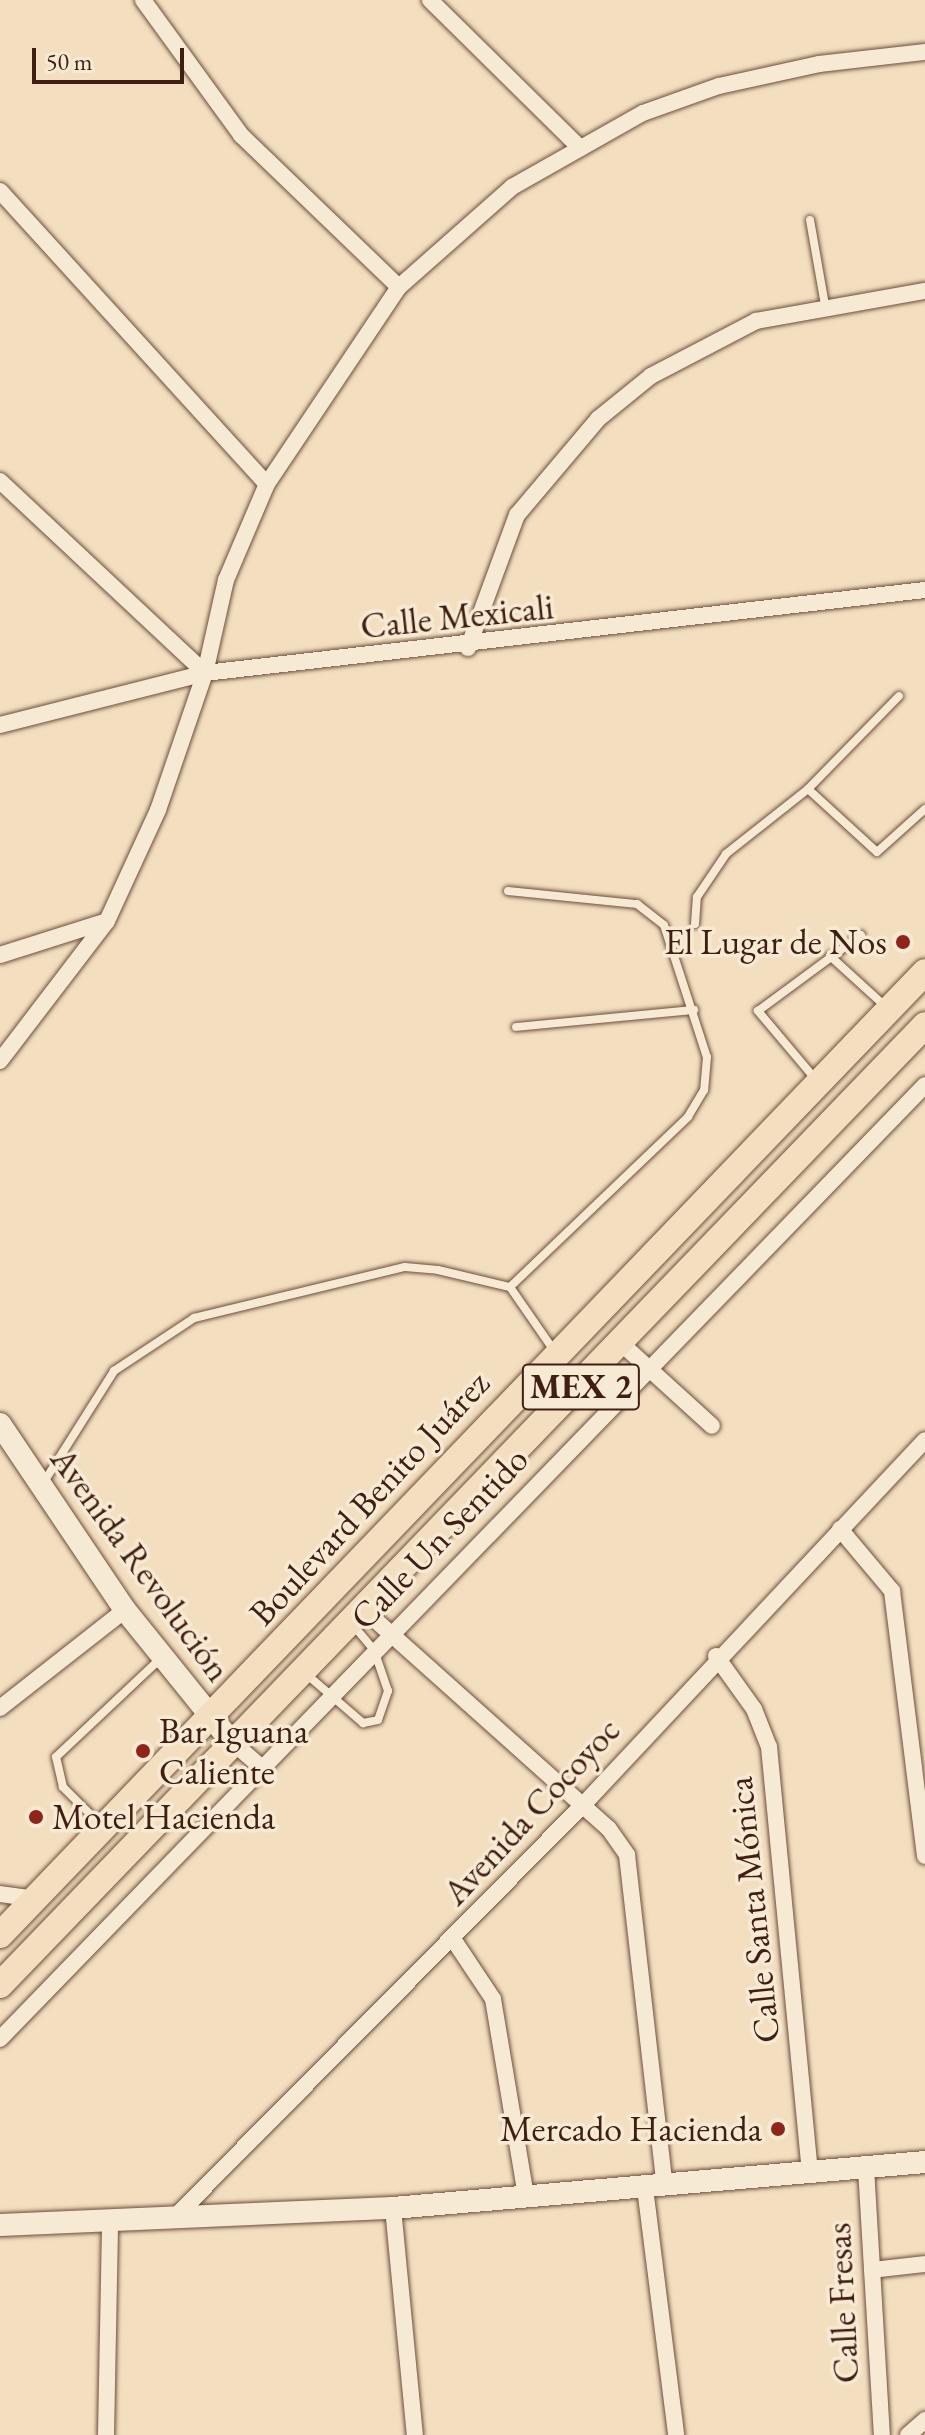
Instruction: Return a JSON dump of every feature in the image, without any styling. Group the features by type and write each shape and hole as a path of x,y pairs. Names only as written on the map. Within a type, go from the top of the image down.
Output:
{"main road":[{"name":"Boulevard Benito Juárez","path":"0,1935 925,972"},
{"name":"Boulevard Benito Juárez","path":"0,1985 230,1740 623,1345 925,1026"},
{"name":"Avenida Revolución","path":"0,1424 125,1610 230,1740"},
{"path":"0,2225 393,2208 925,2162"}],"street":[{"path":"143,0 166,42 241,135 399,287"},
{"path":"430,0 580,148"},
{"path":"0,1061 107,921 158,810 205,673 226,580 267,484 399,287 512,187 643,113 719,86 925,52"},
{"path":"0,191 267,484"},
{"path":"468,648 517,515 598,419 704,344 756,321 825,305 925,291"},
{"path":"0,481 205,673"},
{"name":"Calle Mexicali","path":"0,725 205,673 468,648 925,590"},
{"path":"0,955 107,921"},
{"name":"Calle Un Sentido","path":"0,2039 389,1633 925,1085"},
{"path":"623,1345 712,1426"},
{"name":"Avenida Cocoyoc","path":"175,2217 583,1805 716,1656 925,1440"},
{"path":"840,1529 892,1591 925,1856"},
{"path":"0,1708 125,1610"},
{"path":"357,1615 389,1633 619,1839 632,1875 676,2435"},
{"name":"Calle Santa Mónica","path":"716,1656 754,1709 769,1747 810,2173"},
{"path":"230,1740 262,1768"},
{"path":"0,1894 35,1899"},
{"path":"453,1939 493,1999 526,2197"},
{"name":"Calle Fresas","path":"866,2168 882,2435"},
{"path":"393,2208 415,2435"},
{"path":"106,2435 110,2220"},
{"path":"872,2270 925,2264"},
{"path":"908,2435 925,2420"}],"lane":[{"path":"810,220 825,305"},
{"path":"695,924 697,897 726,854 808,789 899,696"},
{"path":"808,789 877,852 925,809"},
{"path":"508,891 637,904 664,925 707,1057 704,1090 688,1117 510,1287"},
{"path":"818,1081 758,1011 861,935"},
{"path":"830,956 889,1009"},
{"path":"516,1027 694,1010"},
{"path":"42,1486 114,1371 194,1318 405,1267 510,1287 556,1353"},
{"path":"301,1670 363,1723 378,1720 388,1691 374,1650 357,1615"},
{"path":"104,1828 63,1787 56,1757 162,1658"}],"place":[{"name":"El Lugar de Nos","path":"903,942"},
{"name":"Bar Iguana Caliente","path":"143,1751"},
{"name":"Motel Hacienda","path":"36,1817"},
{"name":"Mercado Hacienda","path":"778,2129"}]}
